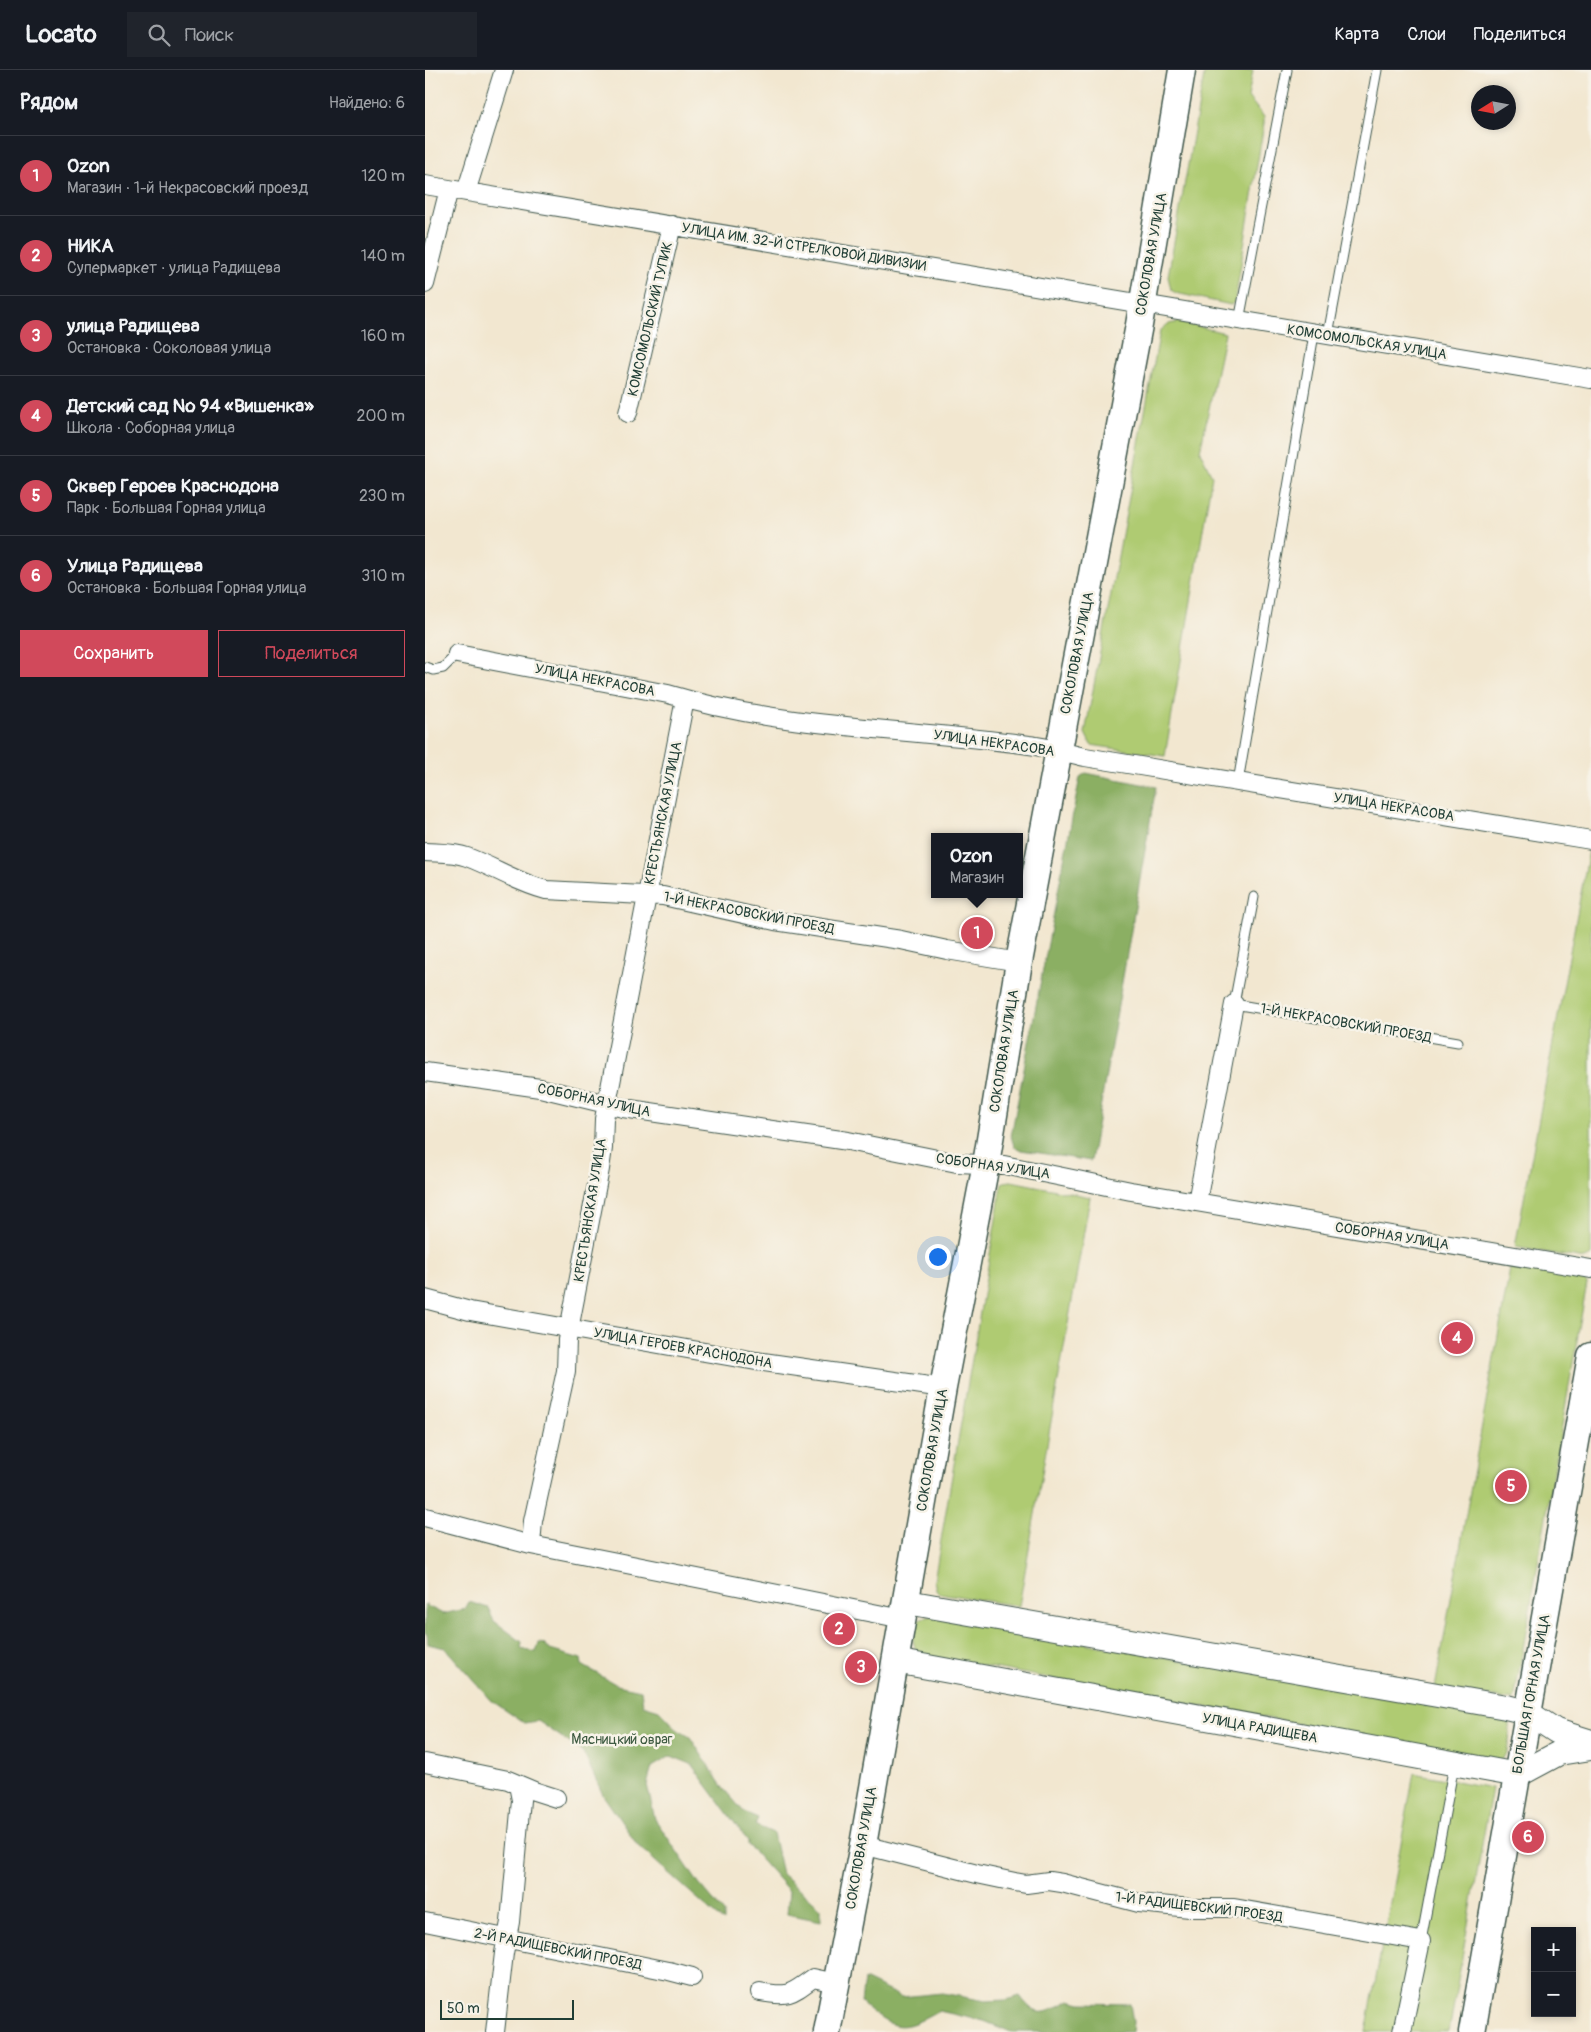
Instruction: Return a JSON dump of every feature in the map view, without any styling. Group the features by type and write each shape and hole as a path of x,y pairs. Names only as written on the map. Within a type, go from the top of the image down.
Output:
{"main road":[{"name":"СОКОЛОВАЯ УЛИЦА","path":"827,2032 905,1611 1019,962 1143,303 1182,70"},
{"name":"БОЛЬШАЯ ГОРНАЯ УЛИЦА","path":"1472,2032 1591,1356"}],"street":[{"path":"425,284 457,190 503,70"},
{"name":"УЛИЦА ИМ. 32-Й СТРЕЛКОВОЙ ДИВИЗИИ","path":"425,185 1143,303"},
{"name":"КОМСОМОЛЬСКИЙ ТУПИК","path":"628,413 672,225"},
{"name":"КОМСОМОЛЬСКАЯ УЛИЦА","path":"1143,303 1321,335 1591,379"},
{"name":"УЛИЦА НЕКРАСОВА","path":"457,654 803,721 1031,745 1085,758 1591,840"},
{"name":"КРЕСТЬЯНСКАЯ УЛИЦА","path":"531,1545 533,1521 566,1371 567,1340 600,1169 604,1119 685,699"},
{"name":"1-Й НЕКРАСОВСКИЙ ПРОЕЗД","path":"425,852 447,853 466,857 528,885 546,890 647,894 775,922 901,940 1019,962"},
{"path":"1197,1202 1234,1004"},
{"name":"СОБОРНАЯ УЛИЦА","path":"425,1072 540,1088 607,1105 848,1141 957,1163 1004,1165 1197,1202 1591,1268"},
{"name":"УЛИЦА ГЕРОЕВ КРАСНОДОНА","path":"425,1299 471,1310 756,1361 943,1388"},
{"path":"425,1517 531,1545 905,1611 1369,1683 1527,1712 1556,1731 1591,1742"},
{"name":"УЛИЦА РАДИЩЕВА","path":"895,1661 1517,1775"},
{"path":"1517,1775 1559,1753 1591,1748"},
{"path":"425,1763 508,1780 556,1798"},
{"path":"495,2032 506,1940 510,1922 521,1800 518,1785"},
{"name":"1-Й РАДИЩЕВСКИЙ ПРОЕЗД","path":"863,1845 1015,1882 1062,1883 1139,1903 1190,1908 1234,1908 1421,1941"},
{"name":"2-Й РАДИЩЕВСКИЙ ПРОЕЗД","path":"425,1922 692,1977"},
{"path":"1402,2032 1421,1941"},
{"path":"759,1992 782,1996 794,1992 813,1978 836,1983"}],"lane":[{"path":"1239,321 1287,70"},
{"path":"1238,782 1321,335 1377,70"},
{"path":"425,667 433,670 443,668 457,654"},
{"path":"1234,1004 1254,897"},
{"name":"1-Й НЕКРАСОВСКИЙ ПРОЕЗД","path":"1234,1004 1459,1042"},
{"path":"1421,1941 1455,1763"}],"green space":[{"path":"1205,70 1253,70 1248,97 1264,117 1235,301 1231,305 1176,293 1171,290 1168,276"},
{"path":"1180,322 1225,333 1200,451 1212,476 1165,756 1091,745 1085,733 1160,331 1168,324"},
{"path":"1086,773 1156,787 1091,1161 1021,1150 1014,1146 1011,1136 1080,777"},
{"path":"1589,850 1591,851 1591,1256 1585,1259 1515,1247"},
{"path":"1011,1181 1090,1197 1019,1606 939,1593 934,1581 1002,1184"},
{"path":"1511,1263 1581,1276 1587,1283 1514,1700 1435,1688"},
{"name":"Мясницкий овраг","path":"469,1602 488,1608 494,1621 522,1642 521,1649 536,1652 539,1643 545,1644 550,1650 581,1659 582,1665 617,1685 641,1690 643,1705 659,1710 678,1730 690,1737 723,1788 744,1812 758,1818 755,1825 773,1833 782,1874 821,1908 821,1921 787,1914 789,1891 748,1845 748,1841 691,1764 671,1756 652,1767 647,1785 655,1819 699,1884 724,1913 724,1922 638,1846 603,1795 583,1752 538,1721 524,1723 492,1701 445,1648 428,1644 427,1634 425,1633 425,1605 443,1614 465,1609"},
{"path":"932,1616 1508,1719 1508,1747 1501,1761 918,1654 913,1641 913,1629 919,1621"},
{"path":"1414,1773 1492,1788 1449,2032 1366,2032"},
{"path":"864,1979 901,1997 942,1993 986,2001 1006,2000 1020,1996 1026,2004 1037,2012 1048,2011 1070,2000 1081,2003 1130,2004 1133,2022 1132,2032 1011,2032 984,2021 939,2011 916,2023 899,2026 882,2019 861,2003"}],"place":[{"name":"Ozon","path":"977,933"},
{"name":"Детский сад № 94 «Вишенка»","path":"1457,1338"},
{"name":"Сквер Героев Краснодона","path":"1511,1486"},
{"name":"НИКА","path":"839,1629"},
{"name":"улица Радищева","path":"861,1667"},
{"name":"Улица Радищева","path":"1528,1837"}]}
